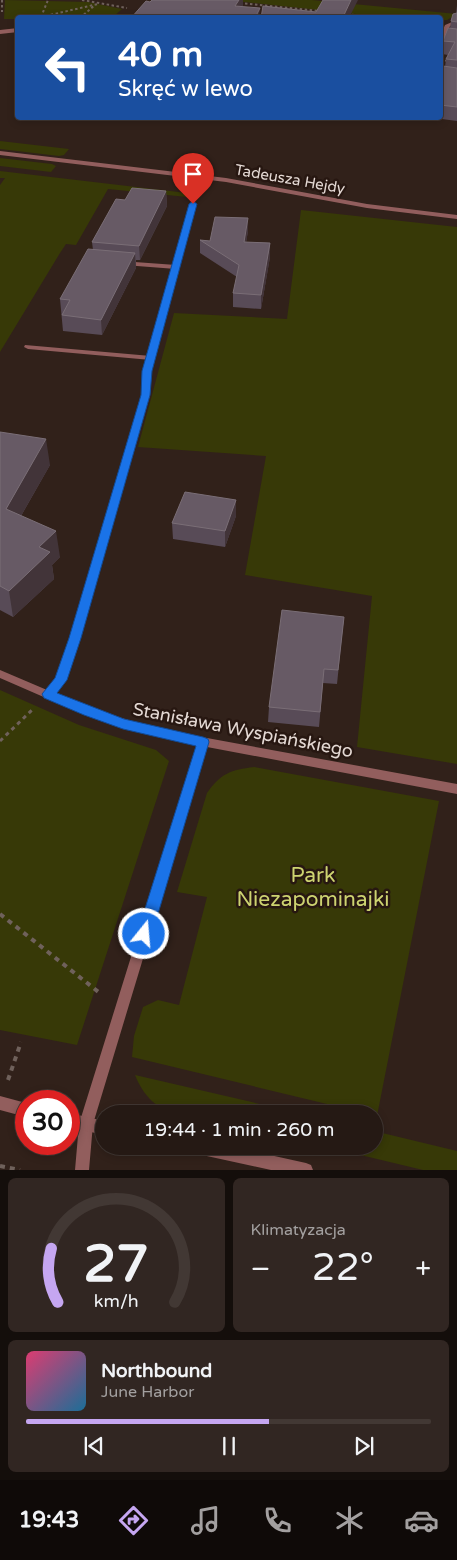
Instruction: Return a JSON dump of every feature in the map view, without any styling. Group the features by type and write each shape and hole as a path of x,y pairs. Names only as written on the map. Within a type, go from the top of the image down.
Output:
{"street":[{"path":"457,22 448,26 444,34 448,38 457,39"},
{"path":"0,32 15,30"},
{"name":"Tadeusza Hejdy","path":"0,153 226,180 368,206 457,217"},
{"path":"48,694 61,680 75,638 146,395 147,371 150,358 193,204"},
{"path":"119,263 176,268"},
{"path":"28,347 150,358"},
{"name":"Stanisława Wyspiańskiego","path":"0,674 88,712 123,724 203,742 457,789"},
{"path":"82,1170 86,1124 203,742"},
{"path":"0,1103 15,1107"},
{"path":"80,1123 95,1126"},
{"path":"235,1155 306,1170"}],"path":[{"path":"42,15 48,0"},
{"path":"82,0 127,8"},
{"path":"84,15 106,0"},
{"path":"234,2 327,12"},
{"path":"50,15 98,4"},
{"path":"264,12 268,6"},
{"path":"347,14 354,15"},
{"path":"443,60 457,62"},
{"path":"0,741 48,694"},
{"path":"0,914 121,1010"},
{"path":"8,1080 21,1042"},
{"path":"0,1166 20,1170"}],"green space":[{"path":"5,0 88,2 122,9 115,15 15,15 15,19 4,19"},
{"path":"225,0 312,0 457,14 447,20 443,20 443,15 364,15"},
{"path":"0,141 69,149 64,155 59,156 0,149"},
{"path":"0,158 56,166 51,172 0,166"},
{"path":"0,171 187,193 187,197 108,189 76,245 66,244 60,253 0,352 0,185 5,178 0,178"},
{"path":"301,210 457,227 457,764 357,747 372,596 245,575 266,456 138,447 174,313 287,319"},
{"path":"0,690 79,725 156,750 169,761 77,1045 0,1030"},
{"name":"Park Niezapominajki","path":"254,767 439,801 379,1105 331,1105 132,1057 134,1036 143,1007 158,1000 179,1005 207,897 177,892 207,793 222,777 239,770"},
{"path":"135,1075 264,1105 157,1105 142,1089"},
{"path":"383,1133 457,1151 457,1170 423,1170 360,1155 383,1155"}],"building":[{"path":"152,0 239,0 235,6 260,8 256,15 134,15 146,1 150,2"},
{"path":"323,0 351,0 344,15 262,15 263,6 316,12"},
{"path":"457,13 457,22 451,21 453,14"},
{"path":"448,28 457,29 457,60 446,59 455,42 443,41"},
{"path":"443,66 457,68 457,107 443,105"},
{"path":"132,188 166,191 139,246 92,242 116,199 125,200"},
{"path":"215,217 248,218 244,242 270,243 261,295 233,293 239,265 200,240 210,241"},
{"path":"88,249 135,253 101,320 62,315 70,300 60,299"},
{"path":"0,432 46,439 6,509 56,531 39,547 50,552 9,591 0,586"},
{"path":"185,492 236,500 225,531 172,523"},
{"path":"282,610 344,617 338,670 324,669 320,712 269,707"}],"route":[{"path":"144,934 203,742 123,724 88,712 48,694 61,680 75,638 146,395 147,371 193,204"}]}
